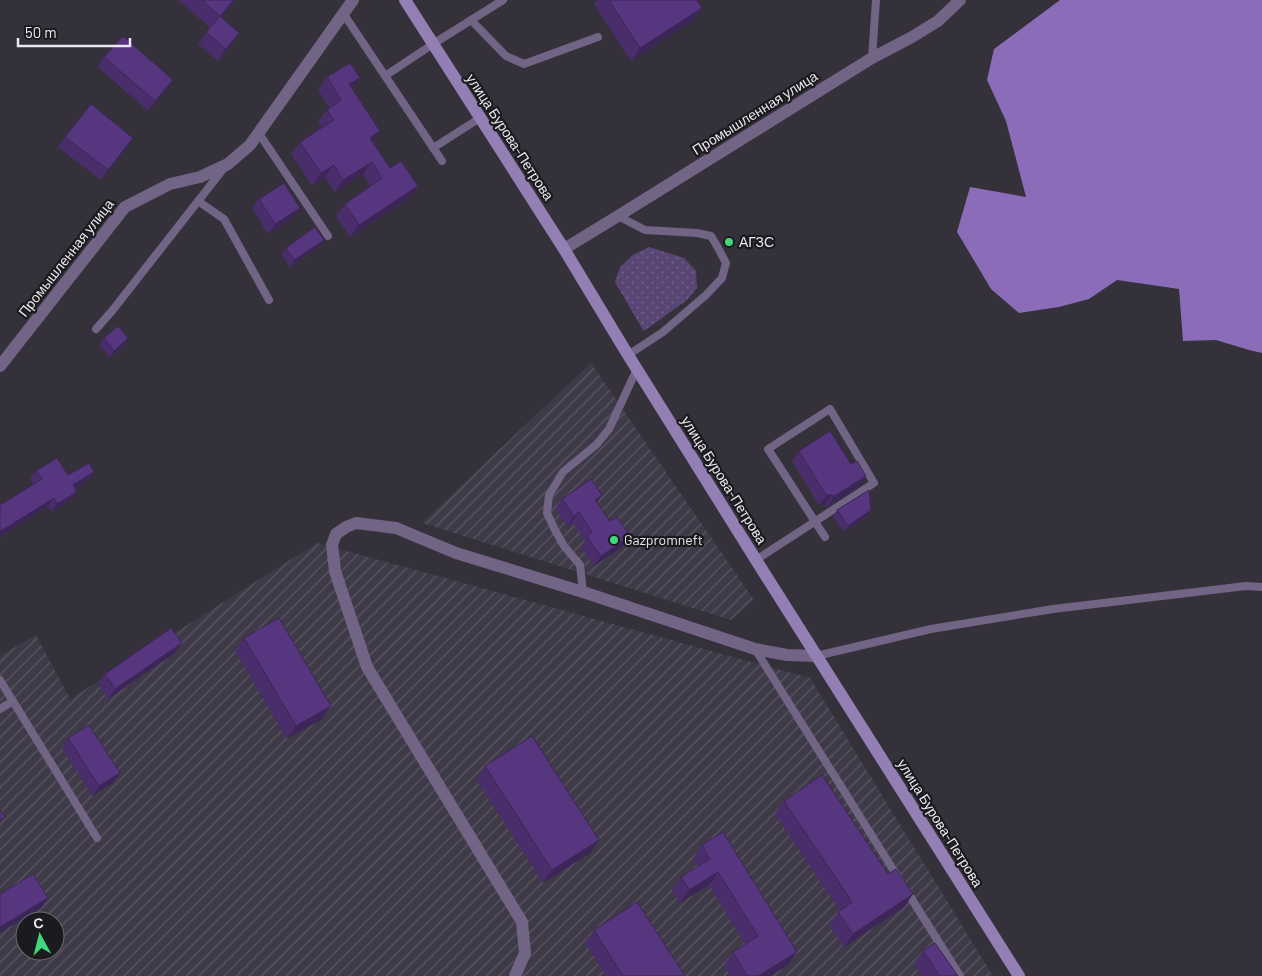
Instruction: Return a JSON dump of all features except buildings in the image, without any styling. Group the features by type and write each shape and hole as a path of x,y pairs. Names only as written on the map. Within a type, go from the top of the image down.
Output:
{"main road":[{"name":"улица Бурова-Петрова","path":"405,0 564,249 628,356 1019,976"}],"street":[{"name":"Промышленная улица","path":"0,366 125,207 170,184 200,178 228,164 250,145 352,0"},
{"name":"Промышленная улица","path":"564,249 872,58 938,21 960,0"},
{"path":"515,976 525,953 522,922 367,666 335,571 332,546 336,534 356,523 396,528 456,552 756,649 787,655 816,656"}],"lane":[{"path":"385,76 503,0"},
{"path":"872,58 876,0"},
{"path":"343,13 442,161"},
{"path":"471,20 506,56 524,64 598,36"},
{"path":"433,148 480,118"},
{"path":"258,132 328,236"},
{"path":"96,329 228,164"},
{"path":"198,201 224,219 268,300"},
{"path":"618,216 645,230 697,233 711,236 726,263 722,278 706,295 663,332 628,356"},
{"path":"583,592 580,565 564,546 547,513 548,495 563,472 596,444 609,429 637,369"},
{"path":"756,560 815,522 874,483 830,409 768,449 815,522 825,538"},
{"path":"816,656 930,629 1053,609 1246,586 1262,587"},
{"path":"756,649 960,976"},
{"path":"0,680 97,838"},
{"path":"0,709 13,701"}],"shaded area":[{"path":"1060,0 1262,0 1262,353 1216,340 1183,341 1179,289 1117,280 1089,299 1059,307 1019,313 991,289 957,232 970,187 1026,197 1006,121 987,80 994,49"},
{"path":"649,247 684,258 696,271 697,288 687,300 644,331 615,282 620,267 633,255"},
{"path":"591,363 754,600 731,620 422,523"},
{"path":"317,543 810,678 993,976 0,976 0,656 36,635 70,699"}],"place":[{"name":"АГЗС","path":"729,242"},
{"name":"Gazpromneft","path":"614,540"}]}
